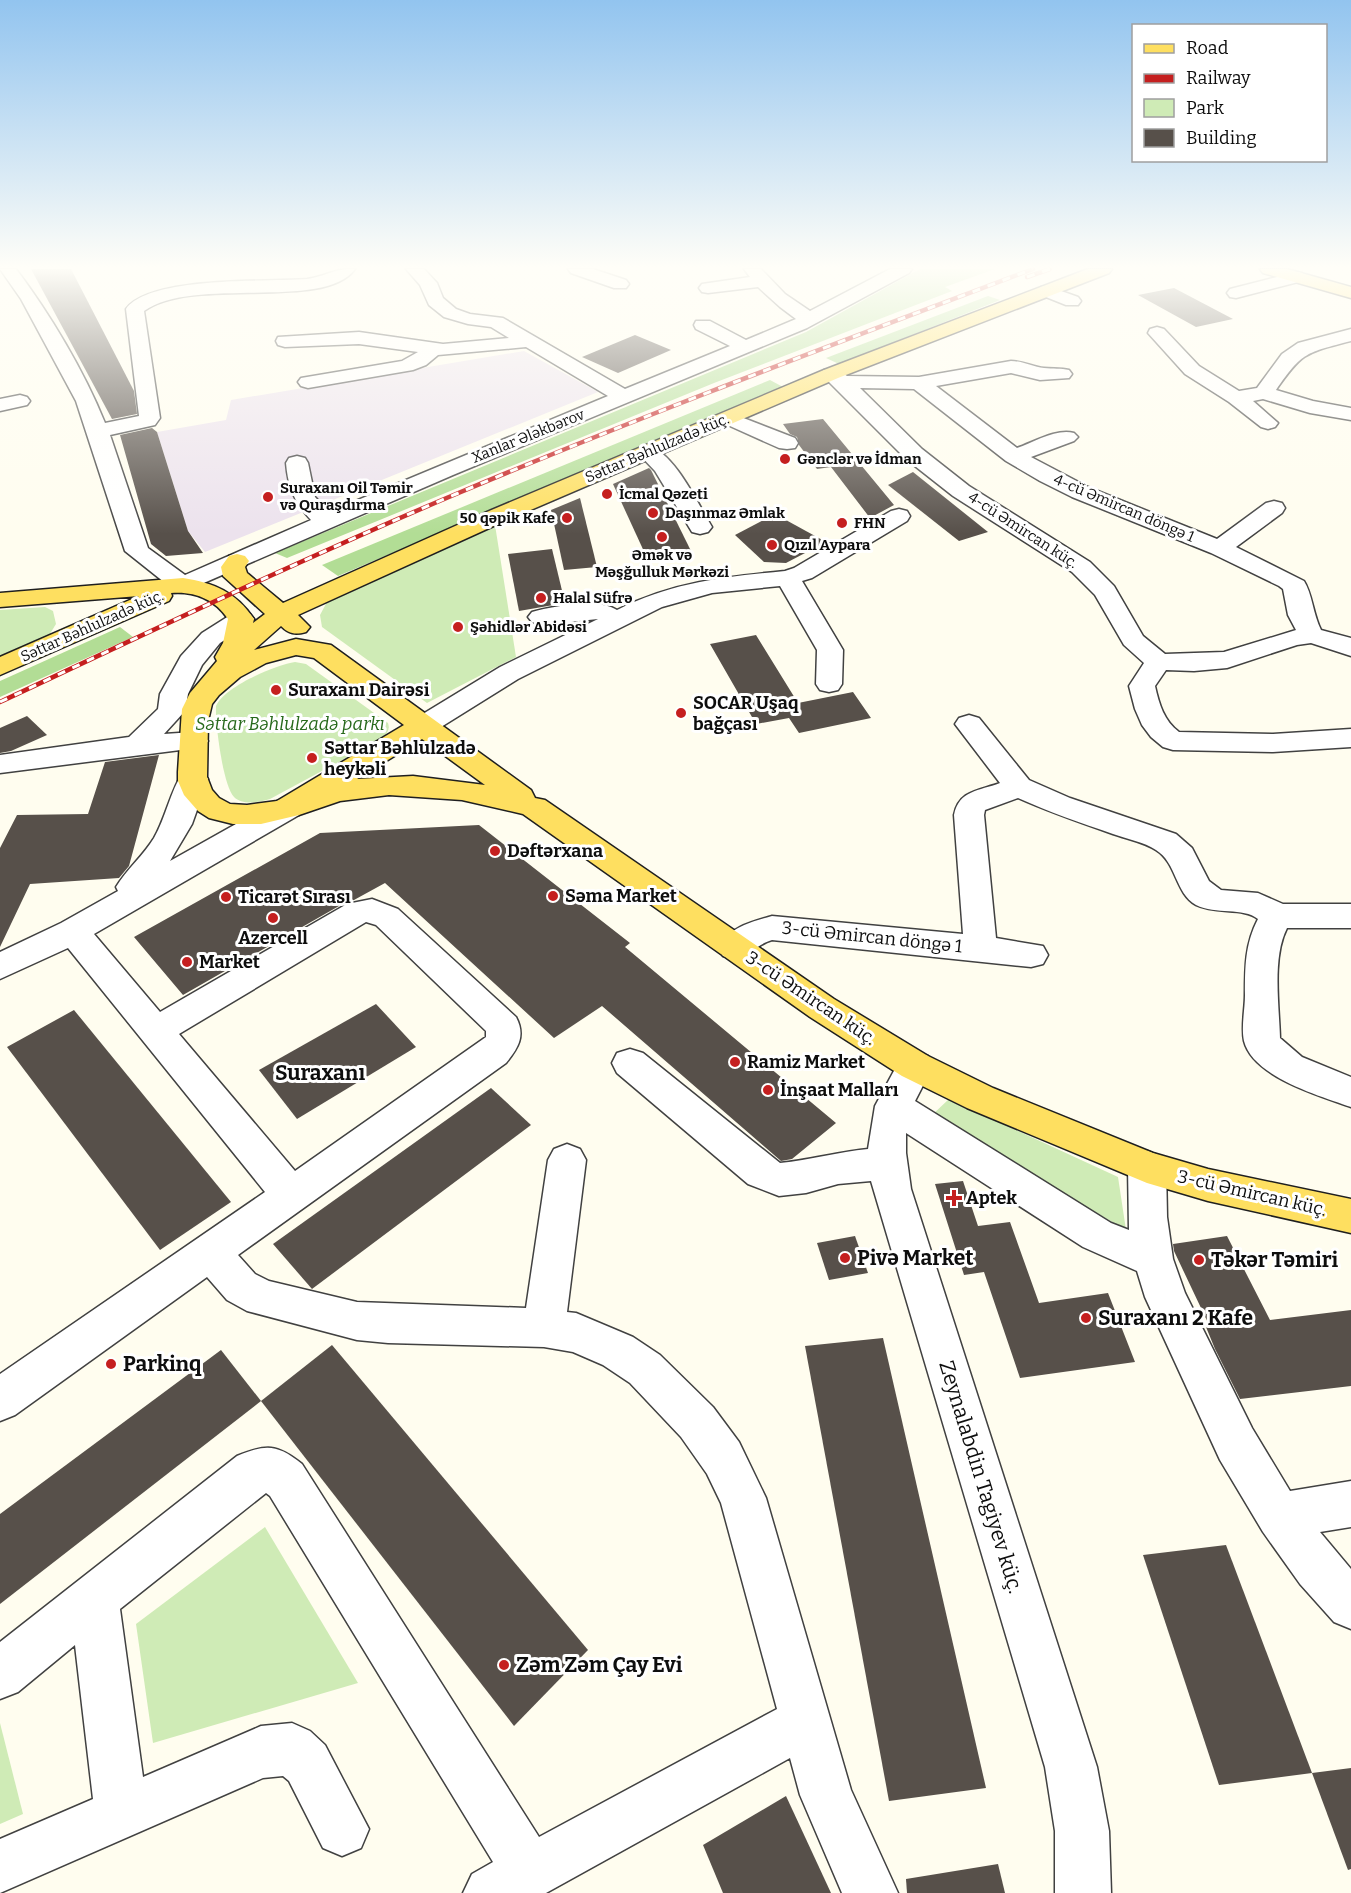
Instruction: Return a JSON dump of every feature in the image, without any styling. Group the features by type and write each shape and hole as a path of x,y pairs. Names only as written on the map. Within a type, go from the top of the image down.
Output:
{"main road":[{"name":"Səttar Bəhlulzadə küç.","path":"200,699 251,637 282,613 490,519 728,418 887,357"},
{"path":"237,561 233,567 235,576 282,613 322,651 534,807"},
{"name":"Səttar Bəhlulzadə küç.","path":"0,667 183,585"},
{"path":"0,600 183,585 204,588 214,593 237,612 241,620 236,643 200,699 194,719 193,779 202,798 213,808 231,814 259,816 288,808 423,726"},
{"path":"200,699 211,687 233,671 271,652 296,647 322,651"},
{"name":"3-cü Əmircan küç.","path":"288,808 339,791 405,786 455,789 504,798 534,807 822,1008 915,1066 980,1098 1148,1167 1208,1185 1351,1216"}],"street":[{"path":"58,357 86,401 137,550 183,585"},
{"path":"98,431 148,421 150,418 142,357"},
{"path":"308,381 406,366 424,357"},
{"path":"558,357 624,397"},
{"name":"Xanlar Ələkbərov","path":"183,585 326,522 721,357"},
{"path":"1180,357 1192,370 1236,398 1268,423"},
{"path":"1264,393 1290,357"},
{"path":"837,378 919,383 1011,367 1020,367 1040,374 1062,374"},
{"name":"4-cü Əmircan küç.","path":"837,378 914,454 962,491 1081,567 1105,591 1133,640 1158,662"},
{"name":"4-cü Əmircan döngə 1","path":"919,383 1014,456 1080,492 1219,548 1295,586 1300,615 1311,635"},
{"path":"1236,398 1264,393 1310,407 1349,425"},
{"path":"0,405 20,401"},
{"path":"728,418 787,443"},
{"path":"1014,456 1067,438"},
{"path":"648,452 664,467 700,527"},
{"path":"297,463 299,491 326,522"},
{"path":"1219,548 1274,508"},
{"path":"423,726 509,673 654,602 698,588 788,578 803,573 899,516"},
{"path":"788,578 830,650 829,684"},
{"path":"541,616 593,611 602,612 618,621"},
{"path":"138,745 171,711 174,694 190,662 211,638 241,620"},
{"path":"1351,648 1333,640 1311,635 1292,638 1227,660 1171,664 1158,662 1142,686 1144,700 1163,736 1173,741 1273,743 1351,738"},
{"path":"969,724 1019,787 1060,806 1165,841 1176,848 1185,857 1196,887 1206,897 1221,901 1251,901 1268,908 1276,916 1351,916"},
{"path":"0,765 138,745 194,741"},
{"path":"73,931 131,889 147,872 161,854 177,824 193,779"},
{"name":"3-cü Əmircan döngə 1","path":"735,947 754,933 772,928 980,948 969,815 971,804 1019,787"},
{"path":"0,967 73,931 288,808"},
{"path":"0,1400 493,1053 503,1042 504,1027 387,917 372,910 358,912 156,1031"},
{"path":"1276,916 1266,936 1262,957 1262,1041 1269,1053 1293,1068 1351,1092"},
{"path":"73,931 292,1196"},
{"path":"980,948 1031,955"},
{"path":"630,1063 762,1173 779,1180 806,1177 838,1168 887,1164"},
{"name":"Zeynalabdin Tagiyev küç.","path":"915,1066 893,1106 886,1135 887,1164 895,1201 1071,1767 1082,1832 1083,1893"},
{"path":"893,1106 1096,1235 1153,1258"},
{"path":"544,1328 567,1160"},
{"path":"1148,1167 1146,1218 1153,1258 1166,1297 1236,1444 1279,1516 1317,1567 1351,1605"},
{"path":"211,1253 241,1287 262,1298 357,1321 388,1324 544,1328 576,1333 618,1351 645,1370 697,1422 723,1458 743,1497 826,1795 870,1893"},
{"path":"0,1674 253,1472 272,1469 286,1480 510,1882 805,1722"},
{"path":"1279,1516 1351,1504"},
{"path":"94,1599 122,1814"},
{"path":"0,1867 261,1752 292,1749 307,1763 342,1829"}],"shaded area":[{"name":"Suraxanı Oil Təmir və Quraşdırma","path":"486,357 535,357 598,392 205,552 188,531 157,432 226,420 231,400"}],"green space":[{"path":"745,357 780,357 287,558 275,553"},
{"path":"828,357 856,357 839,364 826,358"},
{"path":"770,380 783,387 338,576 322,565"},
{"path":"495,525 516,657 427,703 322,627 320,615 328,600"},
{"path":"45,607 53,611 56,624 48,637 0,659 0,610"},
{"path":"120,627 133,637 0,697 0,681"},
{"name":"Səttar Bəhlulzadə parkı","path":"295,662 306,664 388,723 388,730 383,738 270,799 242,802 234,797 226,781 218,739 216,706 229,692 251,678 275,667"},
{"path":"949,1099 1118,1177 1126,1230 931,1116"},
{"path":"265,1527 358,1683 153,1743 136,1624"},
{"path":"0,1723 23,1814 0,1824"}],"building":[{"path":"79,357 117,357 134,391 137,414 112,419"},
{"path":"583,357 654,357 618,373"},
{"path":"823,419 894,505 870,518 831,467 817,469 799,445 797,437 790,434 783,424"},
{"path":"152,428 157,432 188,531 203,553 166,556 151,544 120,435"},
{"path":"649,468 691,551 647,558 613,484"},
{"path":"913,472 988,532 959,541 888,485"},
{"path":"580,498 597,567 564,570 551,510"},
{"path":"775,514 826,542 786,563 764,562 735,535"},
{"path":"552,549 565,603 519,611 508,554"},
{"path":"756,635 798,703 853,692 871,718 799,733 789,718 756,724 710,644"},
{"path":"27,716 47,735 11,751 0,753 0,728"},
{"path":"159,755 129,866 119,878 30,884 0,947 0,848 17,815 88,814 105,762"},
{"path":"479,825 630,943 625,947 836,1123 792,1159 781,1161 602,1006 554,1038 385,883 346,902 183,995 134,937 320,833"},
{"path":"376,1004 416,1047 297,1119 259,1070"},
{"path":"74,1010 231,1202 160,1250 7,1047"},
{"path":"491,1088 531,1125 312,1289 273,1244"},
{"path":"963,1181 978,1226 1010,1222 1039,1303 1108,1293 1135,1362 1020,1378 984,1272 964,1275 935,1184"},
{"path":"855,1236 868,1273 829,1280 817,1243"},
{"path":"1227,1236 1270,1320 1351,1310 1351,1386 1240,1399 1215,1349 1206,1327 1210,1327 1174,1251 1173,1244"},
{"path":"883,1338 986,1788 889,1801 805,1346"},
{"path":"332,1345 588,1650 514,1726 261,1401"},
{"path":"221,1350 261,1401 0,1604 0,1514"},
{"path":"1226,1545 1312,1773 1219,1785 1143,1555"},
{"path":"1351,1768 1351,1869 1348,1870 1312,1773"},
{"path":"786,1796 831,1893 723,1893 703,1845"},
{"path":"998,1864 1005,1893 907,1893 906,1879"}],"railway":[{"path":"0,702 398,519 527,464 800,357"}],"place":[{"name":"Gənclər və İdman","path":"785,459"},
{"name":"İcmal Qəzeti","path":"607,494"},
{"name":"Suraxanı Oil Təmir və Quraşdırma","path":"268,497"},
{"name":"Daşınmaz Əmlak","path":"653,513"},
{"name":"50 qəpik Kafe","path":"567,518"},
{"name":"FHN","path":"842,523"},
{"name":"Əmək və Məşğulluk Mərkəzi","path":"662,537"},
{"name":"Qızıl Aypara","path":"772,545"},
{"name":"Halal Süfrə","path":"541,598"},
{"name":"Şəhidlər Abidəsi","path":"458,627"},
{"name":"Suraxanı Dairəsi","path":"276,690"},
{"name":"SOCAR Uşaq bağçası","path":"681,713"},
{"name":"Səttar Bəhlulzadə heykəli","path":"312,758"},
{"name":"Dəftərxana","path":"495,851"},
{"name":"Səma Market","path":"553,896"},
{"name":"Ticarət Sırası","path":"226,897"},
{"name":"Azercell","path":"273,918"},
{"name":"Market","path":"187,962"},
{"name":"Ramiz Market","path":"735,1062"},
{"name":"İnşaat Malları","path":"768,1090"},
{"name":"Aptek","path":"954,1198"},
{"name":"Pivə Market","path":"845,1258"},
{"name":"Təkər Təmiri","path":"1199,1260"},
{"name":"Suraxanı 2 Kafe","path":"1086,1318"},
{"name":"Parkinq","path":"111,1364"},
{"name":"Zəm Zəm Çay Evi","path":"504,1665"}],"district":[{"name":"Suraxanı","path":"320,1073"}]}
